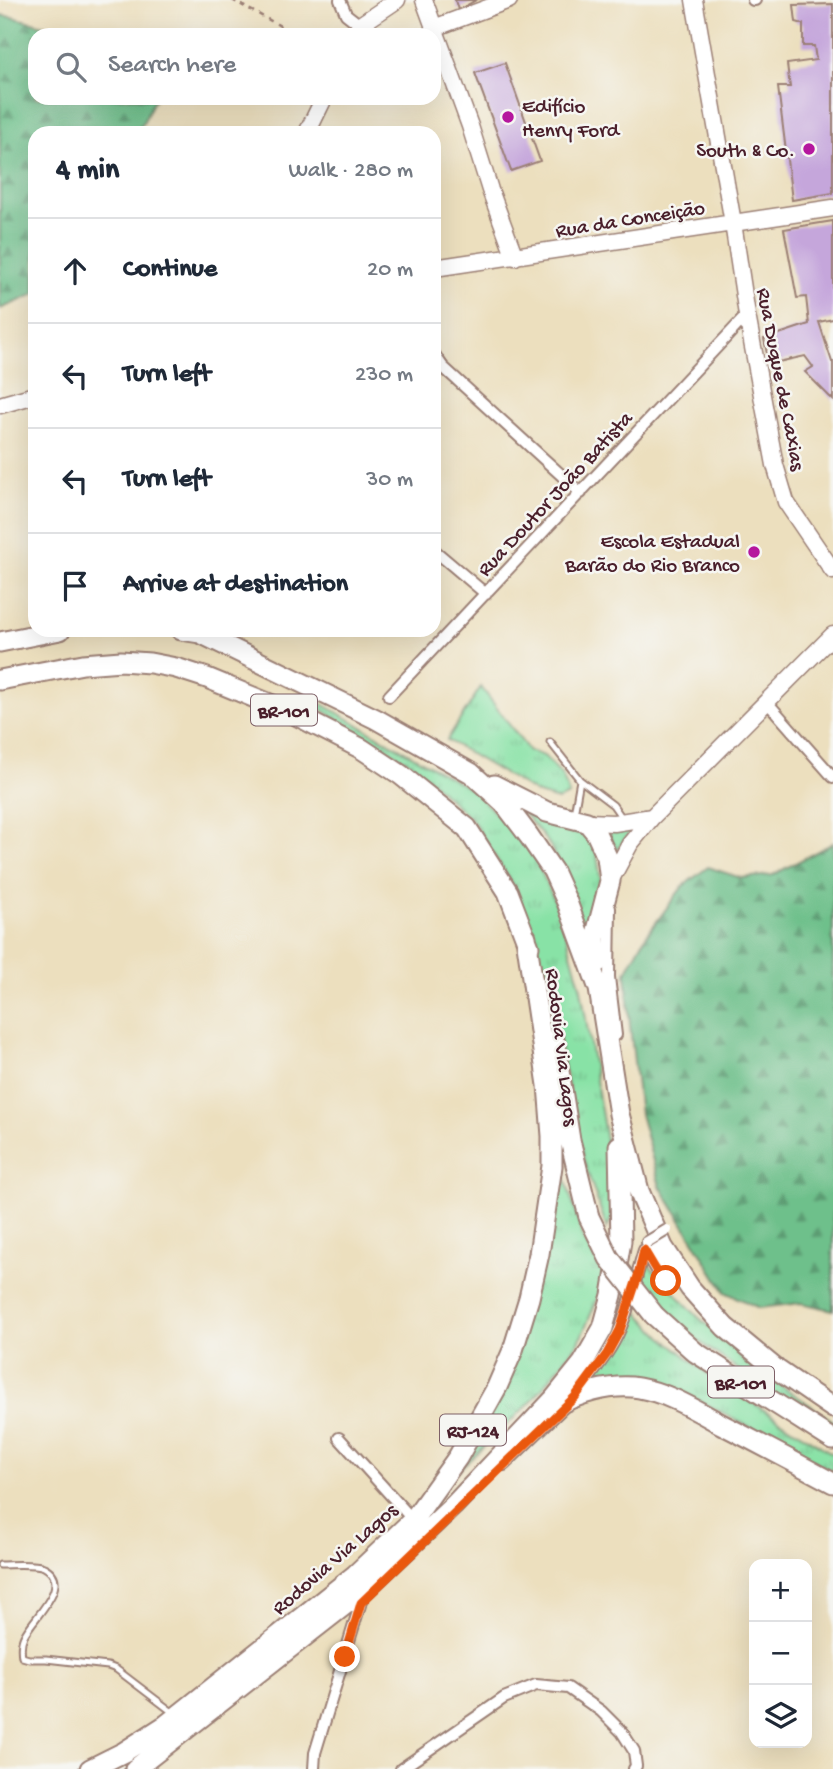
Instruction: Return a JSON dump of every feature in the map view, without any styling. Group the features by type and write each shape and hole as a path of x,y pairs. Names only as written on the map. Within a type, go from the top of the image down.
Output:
{"highway":[{"path":"0,642 28,636"},
{"name":"BR-101","path":"206,637 376,719 471,773 504,803 553,871 599,989 619,1114 639,1191 663,1247 690,1288 725,1327 776,1369 833,1408"},
{"name":"BR-101","path":"0,680 83,664 150,663 176,668 294,714 362,749 401,775 467,828 508,892 538,971 548,1007 570,1140 589,1217 609,1258 654,1315 695,1352 833,1440"},
{"path":"471,773 547,812 580,820 596,833 607,857 610,881 595,939 599,989"},
{"name":"Rodovia Via Lagos","path":"90,1769 124,1752 166,1725 355,1575 414,1520 458,1457 497,1387 513,1350 529,1298 539,1254 552,1166 548,1084 526,937"},
{"name":"Rodovia Via Lagos","path":"135,1769 363,1596 536,1419 583,1363 603,1328 612,1295 621,1241 619,1114"},
{"name":"RJ-124","path":"536,1419 561,1402 598,1390 639,1388 678,1401 833,1483"}],"main road":[{"path":"361,28 397,0"},
{"path":"424,0 434,27 509,0"},
{"name":"Rua Duque de Caxias","path":"694,0 775,465 786,502 833,570"},
{"path":"441,46 515,257"},
{"path":"310,126 321,105"},
{"name":"Rua da Conceição","path":"441,267 833,208"},
{"path":"0,405 28,397"},
{"path":"610,881 630,844 652,817 833,635"},
{"path":"580,820 614,823 652,817"}],"street":[{"path":"340,0 356,28"},
{"name":"Rua Doutor João Batista","path":"389,696 747,315"},
{"path":"441,364 581,493"},
{"path":"441,556 486,594"},
{"path":"767,702 833,777"},
{"path":"314,1769 315,1753 363,1596 575,1397 607,1354 620,1330 644,1250 663,1282 666,1281 647,1242 667,1230 648,1194 622,1090 609,977 610,881"},
{"path":"339,1438 414,1520"},
{"path":"401,1769 504,1698 536,1685 568,1688 601,1711 622,1732 634,1751 634,1769"}],"lane":[{"path":"551,742 580,780 613,805 624,821"},
{"path":"580,780 580,820"},
{"path":"0,1565 42,1566 53,1575 56,1585 52,1595 22,1637 22,1657 116,1669 177,1716"}],"path":[{"path":"232,0 284,28"}],"green space":[{"path":"0,15 55,28 28,28 28,105 152,105 141,126 28,126 28,297 0,309"},
{"path":"481,687 529,751 544,756 562,775 569,795 558,800 538,794 447,740"},
{"path":"310,697 474,791 532,851 560,913 581,989 609,1159 612,1217 607,1228 584,1162 545,975 515,889 473,821 414,765 308,701"},
{"path":"519,807 552,823 582,832 595,842 601,882 584,930 550,845"},
{"path":"635,825 617,850 606,830"},
{"path":"833,843 833,1310 801,1303 759,1308 725,1292 660,1186 640,1114 626,972 646,936 683,886 708,867 741,878 773,875"},
{"path":"561,1165 584,1240 606,1279 579,1342 531,1402 450,1478 508,1374"},
{"path":"642,1258 698,1317 769,1377 833,1421 833,1432 775,1396 686,1332 636,1278"},
{"path":"626,1300 662,1337 712,1377 833,1454 833,1471 673,1387 627,1377 567,1388 603,1343"}],"building":[{"path":"455,0 476,0 458,10"},
{"path":"833,4 833,193 792,200 778,87 790,87 787,64 816,60 814,46 803,46 803,24 796,22 794,5"},
{"name":"Edifício Henry Ford","path":"505,63 540,161 511,171 475,73"},
{"path":"833,221 833,319 819,322 833,362 833,400 805,372 813,367 805,356 769,364 764,339 809,324 806,297 797,298 784,229"}],"place":[{"name":"Edifício Henry Ford","path":"508,117"},
{"name":"South & Co.","path":"809,149"},
{"name":"Escola Estadual Barão do Rio Branco","path":"754,552"}],"route":[{"path":"345,1657 361,1603 575,1397 607,1354 620,1330 644,1250 663,1282 666,1281"}]}
